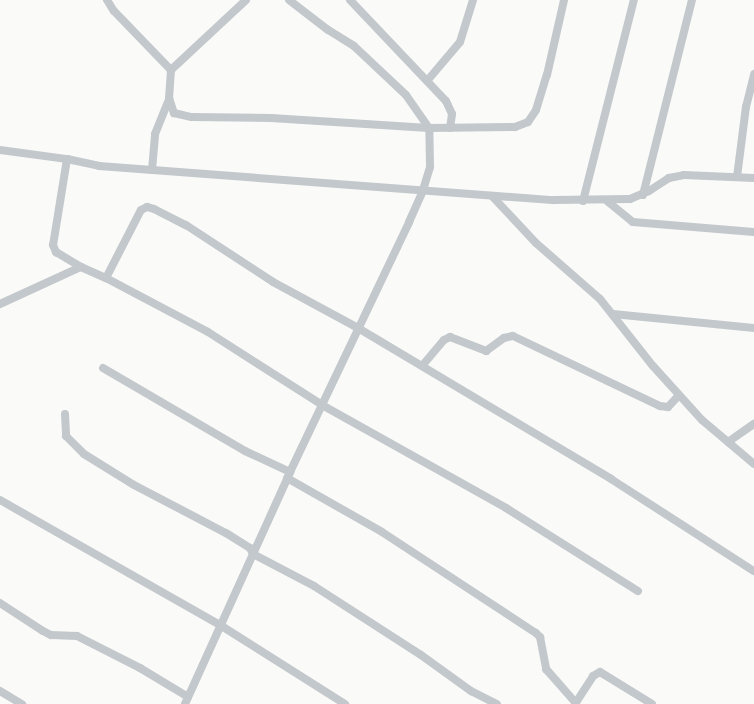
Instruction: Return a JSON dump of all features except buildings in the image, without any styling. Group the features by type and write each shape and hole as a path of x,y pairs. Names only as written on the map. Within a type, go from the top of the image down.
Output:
{"street":[{"path":"107,0 114,11 171,70"},
{"path":"152,170 154,142 169,98 171,70 246,0"},
{"path":"0,603 44,631 57,636 77,636 140,668 186,701 423,190 430,167 429,128 406,95 354,46 328,30 289,0"},
{"path":"350,0 450,108 450,128"},
{"path":"427,81 460,42 473,0"},
{"path":"161,118 174,112 192,117 305,120 429,128 515,127 532,117 547,75 564,0"},
{"path":"583,201 634,0"},
{"path":"643,195 692,0"},
{"path":"737,177 746,107 754,74"},
{"path":"169,98 174,112"},
{"path":"0,150 67,159 99,166 583,201 607,201 643,195 675,176 754,178"},
{"path":"67,159 53,245 56,252 208,332 322,405 506,507 638,591"},
{"path":"492,195 536,243 613,314 702,420 754,464"},
{"path":"607,201 633,222 754,232"},
{"path":"106,278 141,210 148,207 166,214 273,282 358,328 611,479 754,571"},
{"path":"0,304 81,267"},
{"path":"613,314 754,328"},
{"path":"422,366 444,340 450,337 486,351 504,338 513,336 660,406 670,406 679,395"},
{"path":"103,368 289,475 382,532 536,633 540,638 546,669 575,703 593,676 600,672 652,704"},
{"path":"65,414 66,435 84,454 134,485 226,533 250,548 253,554 314,586 421,655 471,691 497,704"},
{"path":"728,442 754,424"},
{"path":"0,500 220,625 345,704"},
{"path":"0,691 22,704"}]}
